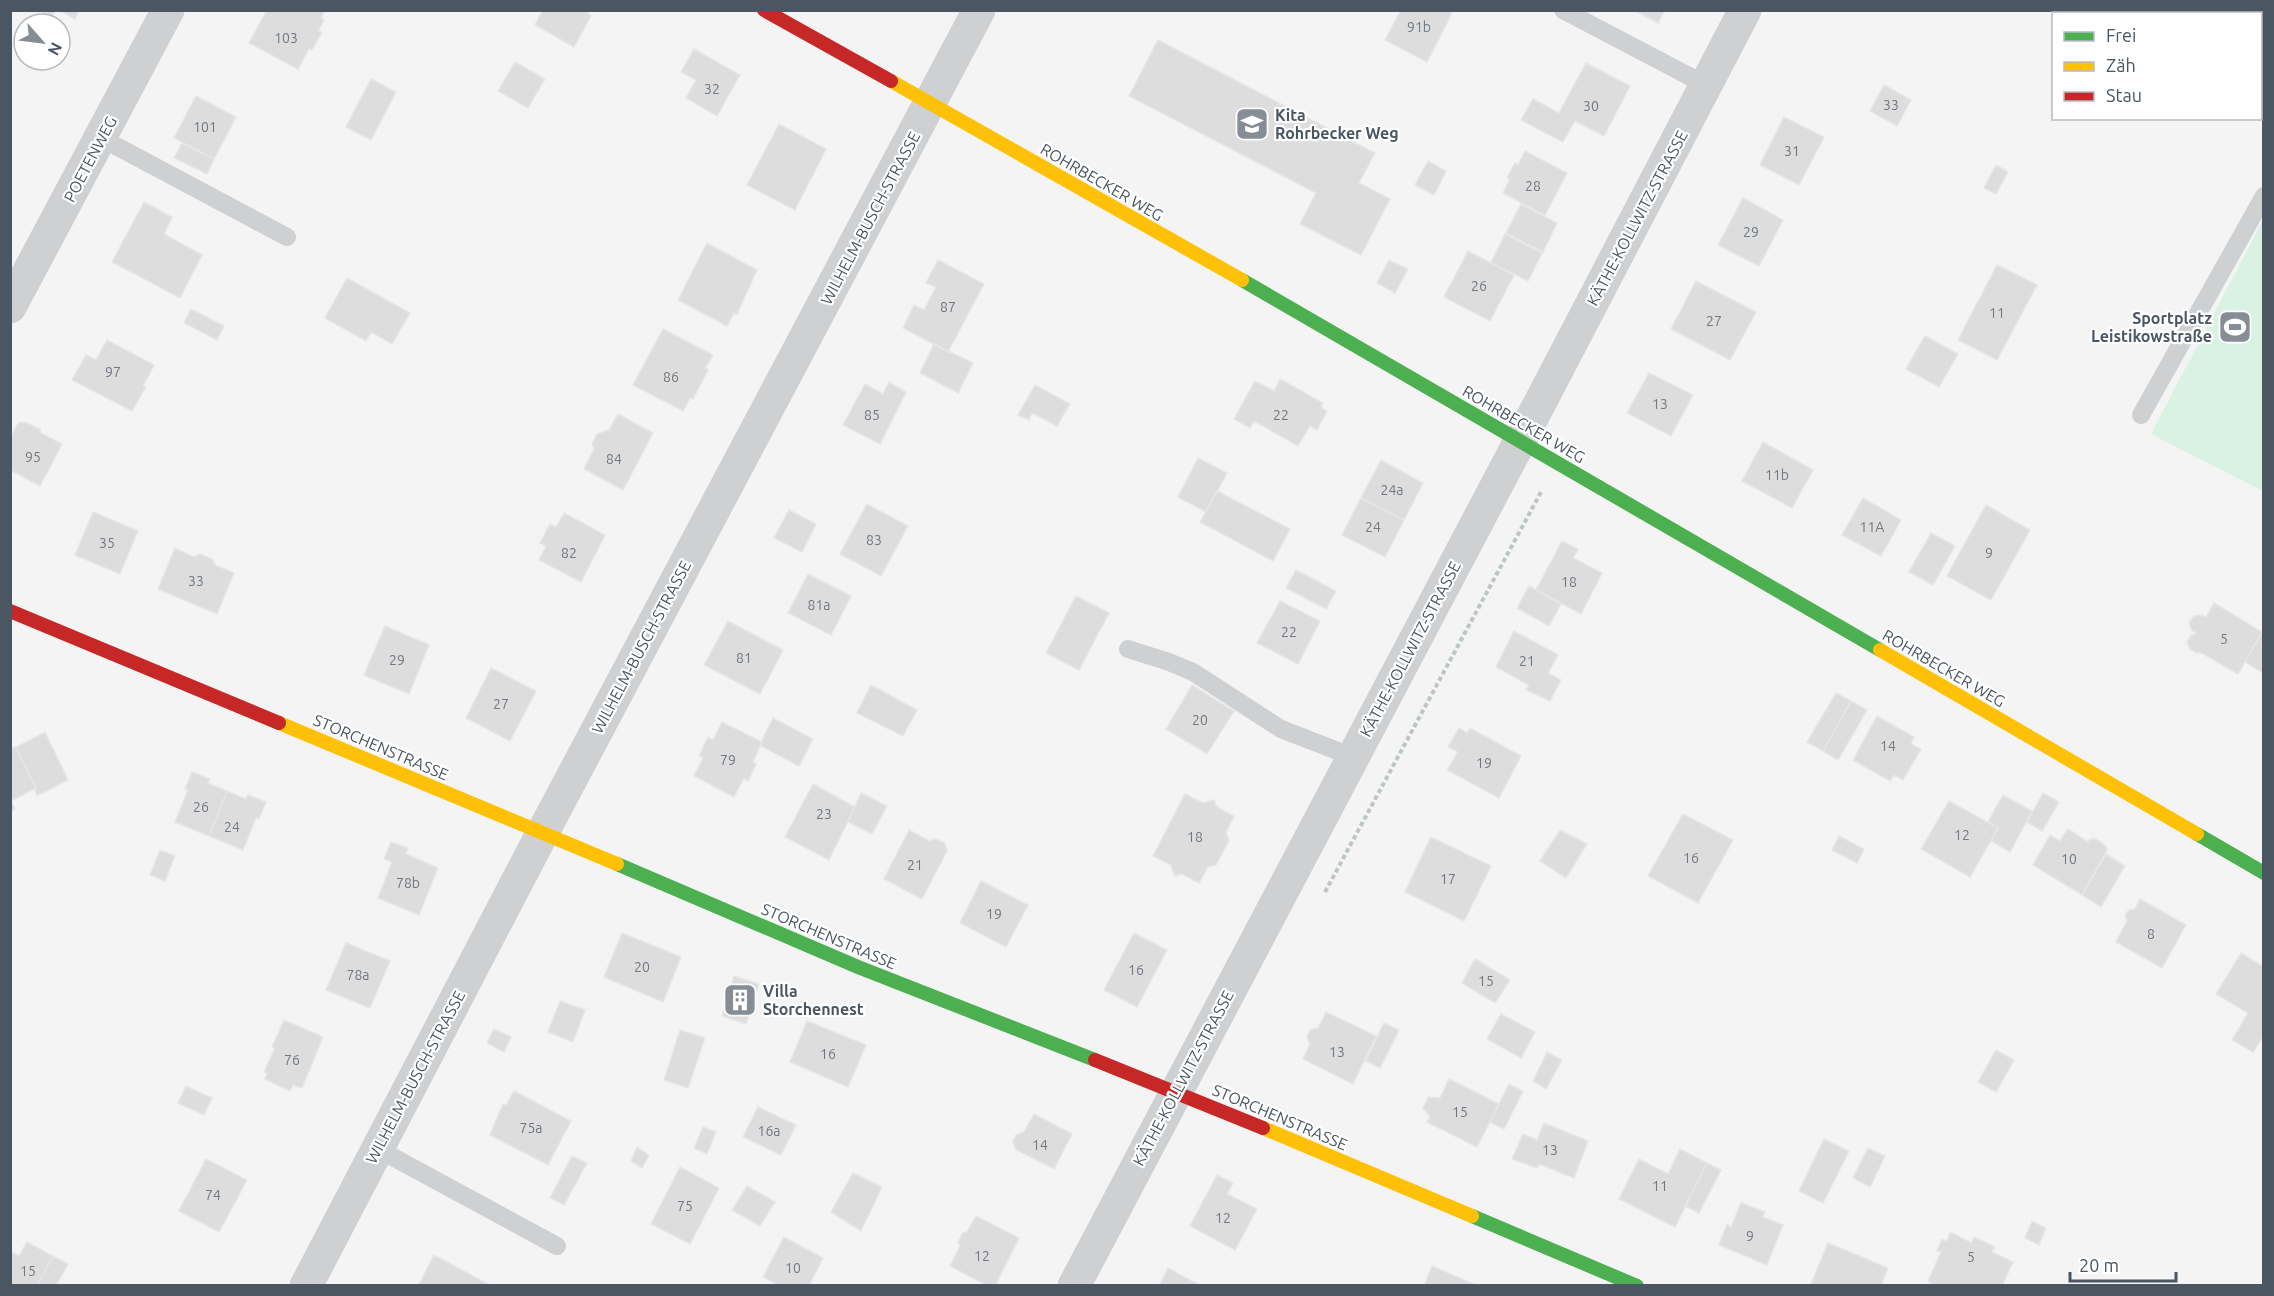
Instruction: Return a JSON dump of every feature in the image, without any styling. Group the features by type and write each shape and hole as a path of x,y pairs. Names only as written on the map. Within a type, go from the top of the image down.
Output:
{"street":[{"name":"POETENWEG","path":"10,307 168,10"},
{"name":"ROHRBECKER WEG","path":"764,10 1557,462 2264,873"},
{"name":"WILHELM-BUSCH-STRASSE","path":"306,1286 543,832 979,10"},
{"name":"KÄTHE-KOLLWITZ-STRASSE","path":"1074,1286 1745,10"},
{"name":"STORCHENSTRASSE","path":"10,611 543,832 858,967 1175,1092 1637,1286"}],"lane":[{"path":"1563,10 1706,85"},
{"path":"100,138 287,237"},
{"path":"2141,415 2264,196"},
{"path":"1128,649 1193,672 1281,729 1353,758"},
{"path":"378,1149 557,1246"}],"path":[{"path":"1323,895 1557,462"}],"green space":[{"name":"Sportplatz Leistikowstraße","path":"2263,220 2264,491 2151,434"}],"building":[{"path":"39,10 55,10 54,12"},
{"path":"59,10 79,10 75,19 72,17 72,12"},
{"path":"267,10 325,10 321,18 324,20 318,31 322,32 298,69 249,43"},
{"path":"543,10 585,10 591,16 574,47 535,25"},
{"path":"1401,10 1447,10 1452,13 1427,62 1385,40"},
{"path":"1634,10 1665,10 1658,23"},
{"name":"Kita Rohrbecker Weg","path":"1158,40 1375,153 1359,183 1390,199 1361,255 1300,224 1316,193 1129,96"},
{"path":"694,49 740,75 717,116 686,98 696,80 681,72"},
{"path":"515,62 545,79 528,108 498,91"},
{"path":"1586,63 1630,86 1604,136 1575,121 1563,142 1521,120 1533,99 1559,113"},
{"path":"371,79 396,92 371,140 346,127"},
{"path":"1884,85 1911,100 1897,126 1870,111"},
{"path":"196,96 236,117 214,159 174,138"},
{"path":"1784,117 1824,137 1799,185 1760,165"},
{"path":"779,124 826,149 795,210 747,185"},
{"path":"182,143 214,159 207,174 174,158"},
{"path":"1525,151 1567,173 1545,215 1503,193 1510,179 1507,178 1515,163 1518,165"},
{"path":"1428,161 1446,171 1434,195 1415,185"},
{"path":"1996,165 2008,172 1996,194 1984,188"},
{"path":"1743,198 1783,220 1759,266 1718,245"},
{"path":"144,202 172,217 164,234 202,255 180,298 112,262"},
{"path":"1521,204 1557,223 1543,252 1506,233"},
{"path":"1505,234 1542,253 1528,281 1491,263"},
{"path":"707,243 757,270 737,314 734,313 727,326 678,300"},
{"path":"1468,251 1514,275 1490,321 1444,297"},
{"path":"938,260 984,284 948,352 903,328 914,305 924,310 936,287 926,283"},
{"path":"1389,260 1408,269 1395,293 1377,283"},
{"path":"1997,265 2037,285 1997,360 1958,340"},
{"path":"347,278 410,313 392,344 371,332 366,341 325,318"},
{"path":"1696,281 1756,312 1730,360 1671,329"},
{"path":"191,309 224,326 217,340 184,323"},
{"path":"663,329 713,355 705,368 708,370 693,399 690,398 683,411 633,385"},
{"path":"1925,336 1958,354 1939,387 1906,369"},
{"path":"107,340 154,365 143,386 146,387 132,411 72,380 86,355 96,360"},
{"path":"934,344 973,363 958,393 920,373"},
{"path":"1649,373 1693,395 1671,436 1627,413"},
{"path":"1280,379 1323,403 1321,407 1327,411 1317,430 1310,426 1298,446 1254,421 1250,428 1234,419 1255,381 1274,391"},
{"path":"889,382 906,392 880,444 843,425 865,384 883,394"},
{"path":"1035,385 1070,404 1057,426 1032,413 1029,420 1018,415"},
{"path":"618,414 653,433 623,490 584,469 594,449 592,444 597,434 609,430"},
{"path":"19,422 40,429 41,433 62,444 40,486 10,470 10,438"},
{"path":"1763,442 1813,470 1792,508 1742,481"},
{"path":"1198,458 1227,473 1206,512 1178,497"},
{"path":"1381,460 1423,483 1404,520 1361,498"},
{"path":"1217,491 1290,529 1273,561 1200,522"},
{"path":"1361,498 1404,520 1385,557 1342,535"},
{"path":"1863,498 1901,520 1881,556 1842,535"},
{"path":"867,504 908,526 881,576 840,554"},
{"path":"1986,505 2030,530 1991,600 1947,576"},
{"path":"789,510 816,524 802,552 774,538"},
{"path":"93,512 138,531 120,574 75,555"},
{"path":"564,513 605,535 581,582 539,560 546,546 540,543 550,524 556,527"},
{"path":"1931,533 1955,546 1933,585 1909,572"},
{"path":"1562,541 1578,549 1573,558 1602,573 1581,614 1536,590"},
{"path":"175,548 194,557 200,554 212,559 215,565 234,573 217,614 158,589"},
{"path":"1296,570 1336,591 1326,609 1286,588"},
{"path":"808,574 851,596 831,635 788,613"},
{"path":"1529,586 1561,604 1549,626 1517,608"},
{"path":"1076,596 1109,613 1079,670 1046,653"},
{"path":"1280,601 1320,621 1298,664 1257,643"},
{"path":"2214,603 2262,632 2238,674 2200,652 2197,653 2190,649 2187,642 2191,635 2196,633 2191,630 2189,622 2194,616 2206,617"},
{"path":"728,621 783,650 760,694 704,665"},
{"path":"385,626 429,645 409,694 364,675"},
{"path":"1514,631 1558,655 1548,673 1561,680 1550,701 1526,690 1529,685 1496,667"},
{"path":"2264,632 2263,673 2245,662"},
{"path":"491,668 536,691 510,741 466,718"},
{"path":"871,685 917,710 903,736 857,713"},
{"path":"1192,685 1234,711 1207,754 1166,729"},
{"path":"1836,693 1851,701 1823,751 1807,742"},
{"path":"1851,701 1867,710 1838,760 1823,751"},
{"path":"1877,716 1914,737 1911,744 1921,749 1903,780 1894,775 1890,781 1853,760"},
{"path":"773,718 813,739 799,766 761,746"},
{"path":"722,722 762,742 748,781 744,778 734,797 694,776 703,758 699,756 708,737 713,740"},
{"path":"1459,728 1467,733 1470,728 1521,756 1499,798 1447,770 1458,752 1448,747"},
{"path":"45,732 68,780 37,796 36,788 16,747"},
{"path":"16,747 36,788 11,801 15,809 10,811 10,749"},
{"path":"192,772 210,779 208,783 227,791 209,836 175,822 188,790 185,789"},
{"path":"813,784 855,807 829,860 785,837"},
{"path":"227,791 246,799 248,795 266,802 259,819 256,818 243,850 209,836"},
{"path":"861,793 887,806 872,834 848,822"},
{"path":"2043,793 2059,802 2042,831 2027,822"},
{"path":"1185,794 1203,803 1214,800 1217,807 1234,816 1226,832 1229,841 1216,865 1208,867 1199,883 1182,874 1174,876 1171,865 1153,856"},
{"path":"2003,795 2032,811 2010,852 1991,841 1998,828 1988,822"},
{"path":"1949,801 1998,828 1970,877 1921,849"},
{"path":"1683,814 1733,840 1698,903 1648,876"},
{"path":"2068,829 2088,842 2090,839 2096,839 2106,846 2107,850 2082,895 2033,865 2050,835 2060,841"},
{"path":"909,830 929,841 936,839 945,843 947,851 922,899 884,879"},
{"path":"1560,830 1587,844 1566,878 1540,861"},
{"path":"1839,836 1864,849 1857,863 1832,850"},
{"path":"1431,837 1491,866 1464,921 1405,892"},
{"path":"391,842 408,848 406,854 438,868 419,915 378,898 392,862 384,859"},
{"path":"160,850 175,856 165,881 150,875"},
{"path":"2106,854 2125,866 2101,907 2082,895"},
{"path":"981,881 1028,905 1006,947 960,923"},
{"path":"2140,899 2186,925 2162,968 2116,942 2127,921 2125,915 2129,910 2135,909"},
{"path":"622,933 681,957 663,1002 604,977"},
{"path":"1134,933 1167,950 1137,1007 1104,990"},
{"path":"346,943 390,961 370,1008 326,990"},
{"path":"2241,953 2264,967 2264,1035 2253,1052 2232,1040 2248,1013 2216,994"},
{"path":"1475,959 1510,980 1495,1003 1462,983"},
{"name":"Villa Storchennest","path":"734,976 759,984 746,1024 722,1016"},
{"path":"560,1001 585,1010 573,1042 548,1032"},
{"path":"1326,1012 1376,1036 1353,1084 1303,1059 1310,1044 1307,1037 1310,1030 1318,1028"},
{"path":"1501,1014 1535,1032 1521,1058 1487,1039"},
{"path":"284,1020 323,1037 302,1088 293,1085 290,1091 265,1079 267,1073 264,1072"},
{"path":"807,1021 866,1045 848,1087 790,1062"},
{"path":"1384,1023 1399,1030 1380,1068 1366,1061"},
{"path":"494,1029 511,1037 504,1052 487,1043"},
{"path":"680,1030 705,1038 688,1088 664,1080"},
{"path":"1996,1050 2014,1060 1996,1092 1978,1082"},
{"path":"1547,1052 1562,1060 1546,1089 1533,1081"},
{"path":"1449,1079 1499,1104 1477,1147 1427,1122 1430,1117 1423,1108 1428,1097 1440,1098"},
{"path":"1509,1084 1523,1091 1504,1129 1490,1122"},
{"path":"186,1086 212,1098 204,1115 178,1103"},
{"path":"514,1091 571,1121 548,1165 490,1135 503,1104 506,1105"},
{"path":"758,1107 796,1125 781,1155 743,1137"},
{"path":"1034,1114 1072,1134 1054,1169 1015,1149 1013,1141 1016,1135 1024,1132"},
{"path":"1544,1123 1588,1141 1574,1178 1539,1164 1537,1168 1512,1159 1523,1134 1537,1140"},
{"path":"703,1127 716,1132 707,1154 694,1148"},
{"path":"1824,1139 1849,1151 1823,1203 1799,1191"},
{"path":"637,1147 649,1155 642,1168 631,1161"},
{"path":"1868,1148 1885,1156 1870,1187 1853,1178"},
{"path":"1680,1149 1707,1163 1675,1227 1619,1199 1639,1159 1668,1174"},
{"path":"572,1156 587,1163 564,1205 550,1198"},
{"path":"206,1159 247,1180 219,1232 179,1211"},
{"path":"1707,1163 1721,1170 1699,1213 1685,1206"},
{"path":"680,1167 719,1188 690,1244 651,1224"},
{"path":"853,1173 882,1187 861,1231 831,1212"},
{"path":"1217,1175 1233,1183 1227,1194 1257,1209 1235,1250 1190,1226"},
{"path":"747,1186 775,1202 760,1226 732,1210"},
{"path":"1741,1203 1765,1212 1763,1217 1783,1225 1767,1265 1719,1245 1727,1224 1731,1227"},
{"path":"976,1216 1019,1238 995,1286 988,1286 950,1266 960,1246 958,1242"},
{"path":"2032,1221 2046,1228 2039,1245 2025,1238"},
{"path":"1950,1232 1972,1243 1974,1237 1995,1247 1992,1252 2013,1262 2002,1286 1936,1286 1928,1281 1941,1252 1937,1251 1942,1239 1947,1241"},
{"path":"784,1237 823,1258 809,1286 780,1286 763,1277"},
{"path":"27,1242 53,1256 37,1286 10,1286 10,1251 19,1256"},
{"path":"1828,1243 1888,1268 1881,1286 1816,1286 1811,1284"},
{"path":"434,1255 488,1284 488,1286 418,1286"},
{"path":"53,1256 68,1264 56,1286 37,1286"},
{"path":"1432,1266 1478,1286 1424,1286"},
{"path":"1168,1268 1201,1286 1159,1286"}],"traffic: fast":[{"path":"1242,280 1880,650"},
{"path":"2197,834 2264,873"},
{"path":"617,864 858,967 1095,1060"},
{"path":"1472,1216 1637,1286"}],"traffic: slow":[{"path":"891,81 1242,280"},
{"path":"1880,650 2197,834"},
{"path":"279,723 617,864"},
{"path":"1263,1128 1472,1216"}],"traffic: jam":[{"path":"764,10 891,81"},
{"path":"10,611 279,723"},
{"path":"1095,1060 1263,1128"}],"place":[{"name":"Kita Rohrbecker Weg","path":"1252,124"},
{"name":"Sportplatz Leistikowstraße","path":"2235,327"},
{"name":"Villa Storchennest","path":"740,1000"}]}
